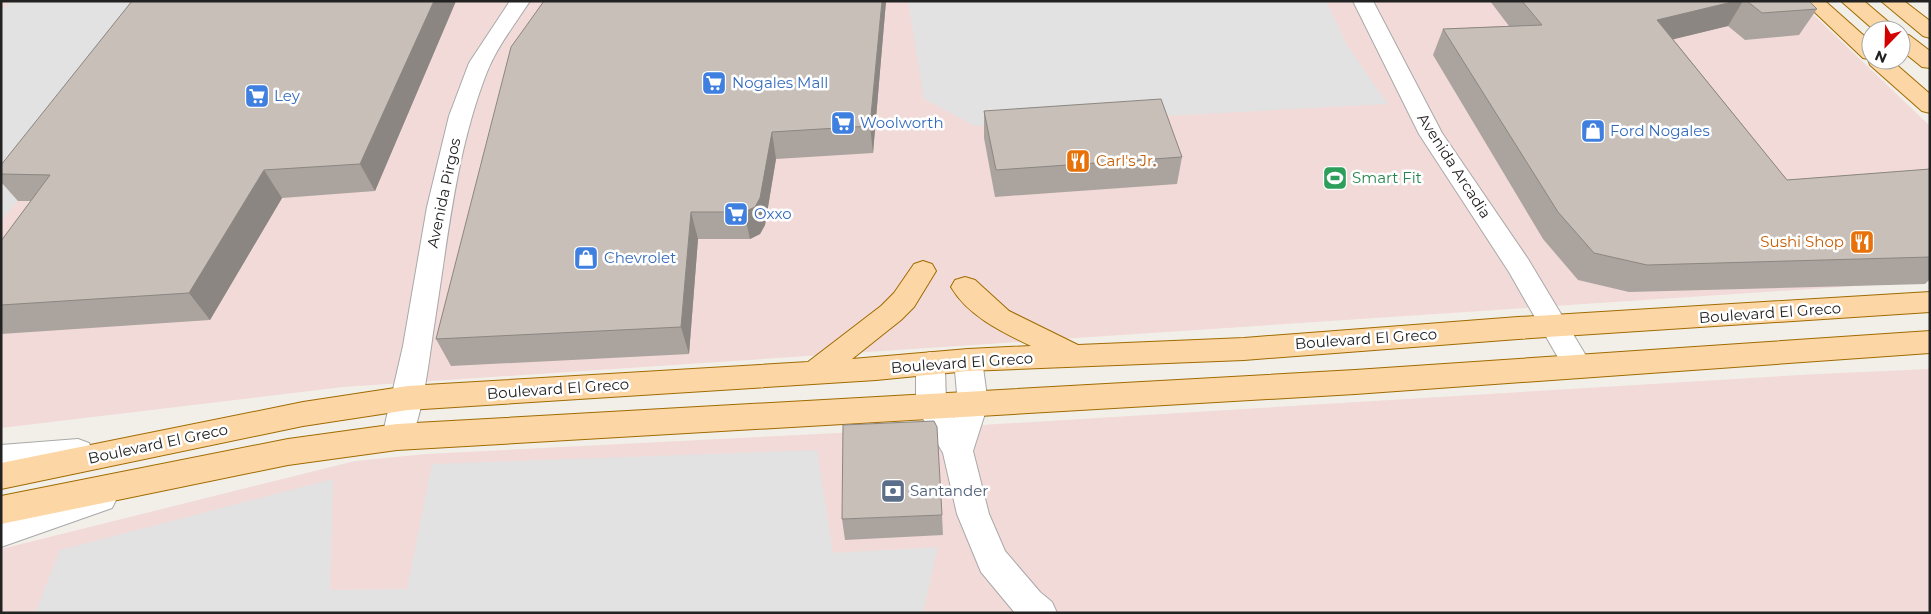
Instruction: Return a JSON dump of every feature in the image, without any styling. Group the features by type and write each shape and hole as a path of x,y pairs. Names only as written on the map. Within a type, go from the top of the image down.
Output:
{"main road":[{"path":"1813,1 1861,44"},
{"path":"1850,1 1874,20"},
{"path":"1891,1 1930,32"},
{"path":"1896,1 1930,23"},
{"path":"1911,48 1930,62"},
{"path":"1889,70 1930,106"},
{"path":"815,372 891,313 904,300 922,271"},
{"path":"965,287 999,318 1074,356"},
{"name":"Boulevard El Greco","path":"1,476 303,414 408,398 815,372 968,360 1244,349 1555,326 1930,302"},
{"path":"1,510 288,452 397,437 1327,384 1578,366 1665,362 1930,342"}],"street":[{"name":"Avenida Pirgos","path":"397,437 408,398 440,196 458,124 477,71 488,49 520,1"},
{"name":"Avenida Arcadia","path":"1363,1 1431,134 1500,237 1578,366"},
{"path":"958,451 973,404 968,360"},
{"path":"930,363 931,406 958,451 973,514 994,561 1028,603 1040,613"},
{"path":"1,458 141,447"},
{"path":"1,534 160,477"}],"shaded area":[{"path":"1,1 1799,1 1861,60 1861,70 1871,70 1930,126 1930,281 343,387 1,428"},
{"path":"11,1 170,1 1,222 1,11"},
{"path":"908,1 1326,1 1348,47 1388,104 975,126 924,99"},
{"path":"1930,369 1930,613 1,613 1,549 355,461 426,454 916,429 1816,374"},
{"path":"817,450 833,553 938,547 923,613 35,613 60,550 333,479 330,590 407,589 432,464"}],"building":[{"name":"Ley","path":"132,1 434,1 360,164 264,170 189,293 1,305 1,241 50,175 1,174 1,165"},
{"path":"544,1 882,1 870,126 772,132 760,198 755,207 744,212 691,212 681,327 436,339 511,47"},
{"name":"Ford Nogales","path":"1522,1 1736,1 1657,20 1787,180 1930,169 1930,257 1647,265 1594,253 1558,212 1443,29 1542,25"},
{"path":"1747,1 1809,1 1817,9 1762,13"},
{"path":"1161,99 1182,157 996,170 984,111"},
{"name":"Santander","path":"934,421 937,427 942,515 842,519 843,425"}],"place":[{"name":"Nogales Mall","path":"714,83"},
{"name":"Ley","path":"257,96"},
{"name":"Woolworth","path":"843,123"},
{"name":"Ford Nogales","path":"1593,131"},
{"name":"Carl's Jr.","path":"1078,161"},
{"name":"Smart Fit","path":"1335,178"},
{"name":"Oxxo","path":"736,214"},
{"name":"Sushi Shop","path":"1862,242"},
{"name":"Chevrolet","path":"586,258"},
{"name":"Santander","path":"893,491"}]}
